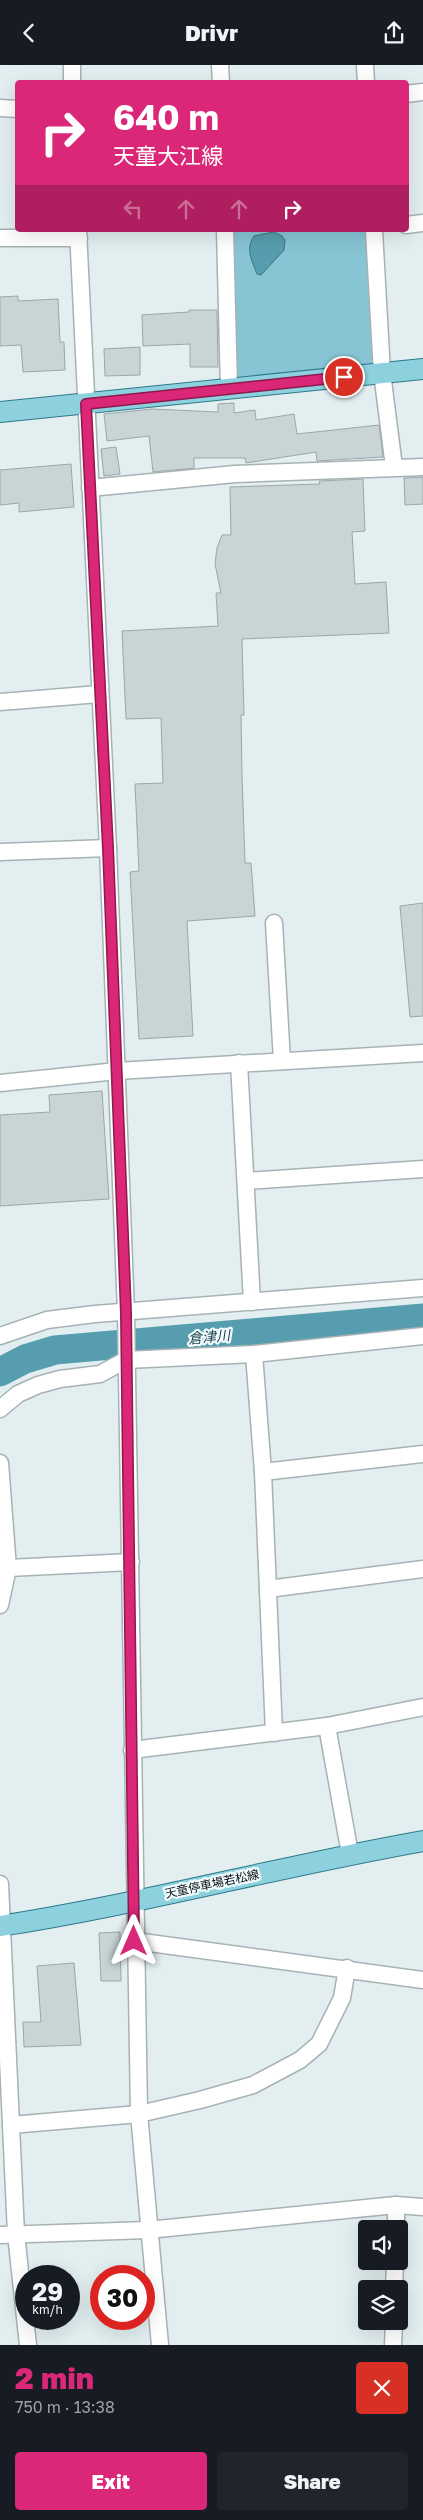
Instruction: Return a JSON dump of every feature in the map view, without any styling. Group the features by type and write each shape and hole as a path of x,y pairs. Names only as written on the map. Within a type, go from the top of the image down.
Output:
{"main road":[{"path":"0,413 423,369"},
{"name":"天童停車場若松線","path":"1,1926 134,1901 350,1854 423,1841"}],"street":[{"path":"72,65 72,80"},
{"path":"220,65 221,80"},
{"path":"365,65 366,80"},
{"path":"409,94 423,92"},
{"path":"0,108 15,109"},
{"path":"409,225 423,223"},
{"path":"225,232 229,389"},
{"path":"374,232 382,373 394,467"},
{"path":"0,238 79,234 99,694 108,848 126,1313 131,1562 134,1941 139,2114 148,2231 160,2345"},
{"path":"90,487 235,474 423,467"},
{"path":"0,702 99,694"},
{"path":"0,852 108,848"},
{"path":"274,923 282,1061"},
{"path":"0,1083 117,1071 423,1053"},
{"path":"239,1063 252,1302"},
{"path":"246,1181 423,1169"},
{"path":"0,1336 47,1320 423,1288"},
{"path":"0,1409 18,1394 38,1385 60,1379 100,1374 126,1360 254,1354 423,1336"},
{"path":"254,1354 263,1471 274,1733"},
{"path":"263,1471 423,1454"},
{"path":"0,1463 8,1569 0,1605"},
{"path":"8,1569 131,1562"},
{"path":"268,1589 423,1569"},
{"path":"132,1750 327,1726 423,1707"},
{"path":"327,1726 350,1854"},
{"path":"0,1884 11,2125 8,2235 28,2345"},
{"path":"134,1941 423,1980"},
{"path":"11,2125 139,2114 253,2085 300,2060 319,2044 342,1998 347,1969"},
{"path":"8,2235 148,2231 396,2205 423,2207"},
{"path":"396,2205 396,2220"},
{"path":"393,2345 394,2330"}],"shaded area":[{"path":"230,232 368,232 377,366 234,381"},
{"path":"274,232 285,240 284,250 261,275 257,274 250,255 251,241 254,236"}],"building":[{"path":"18,296 18,301 58,299 60,342 64,342 65,370 23,372 21,345 0,346 0,297"},
{"path":"189,310 217,310 218,367 190,367 190,344 143,346 142,315 189,312"},
{"path":"140,347 140,375 105,376 104,349"},
{"path":"234,403 234,413 255,410 256,420 294,414 297,434 379,425 383,457 317,461 316,452 246,463 245,458 194,458 194,468 153,472 149,436 107,441 104,414 152,409 218,412 218,404"},
{"path":"116,447 120,474 104,476 101,449"},
{"path":"71,464 74,507 19,512 19,503 0,505 0,470"},
{"path":"423,477 423,504 405,505 404,478"},
{"path":"363,479 365,531 352,532 355,584 386,582 389,633 242,639 244,715 241,715 245,863 251,863 255,916 187,921 193,1036 139,1039 130,872 139,871 135,784 163,783 161,718 126,719 122,631 218,626 216,593 221,593 215,564 217,548 222,535 231,535 230,487 320,484 319,481"},
{"path":"423,903 423,1016 410,1017 400,906"},
{"path":"102,1091 109,1199 0,1206 0,1115 50,1112 49,1095"},
{"path":"120,1932 121,1981 101,1981 99,1933"},
{"path":"74,1963 81,2045 24,2047 23,2022 41,2022 37,1966"}],"waterway":[{"name":"倉津川","path":"0,1372 25,1359 55,1350 423,1318"}],"route":[{"path":"134,1941 131,1562 126,1313 108,848 86,404 344,377"}]}
